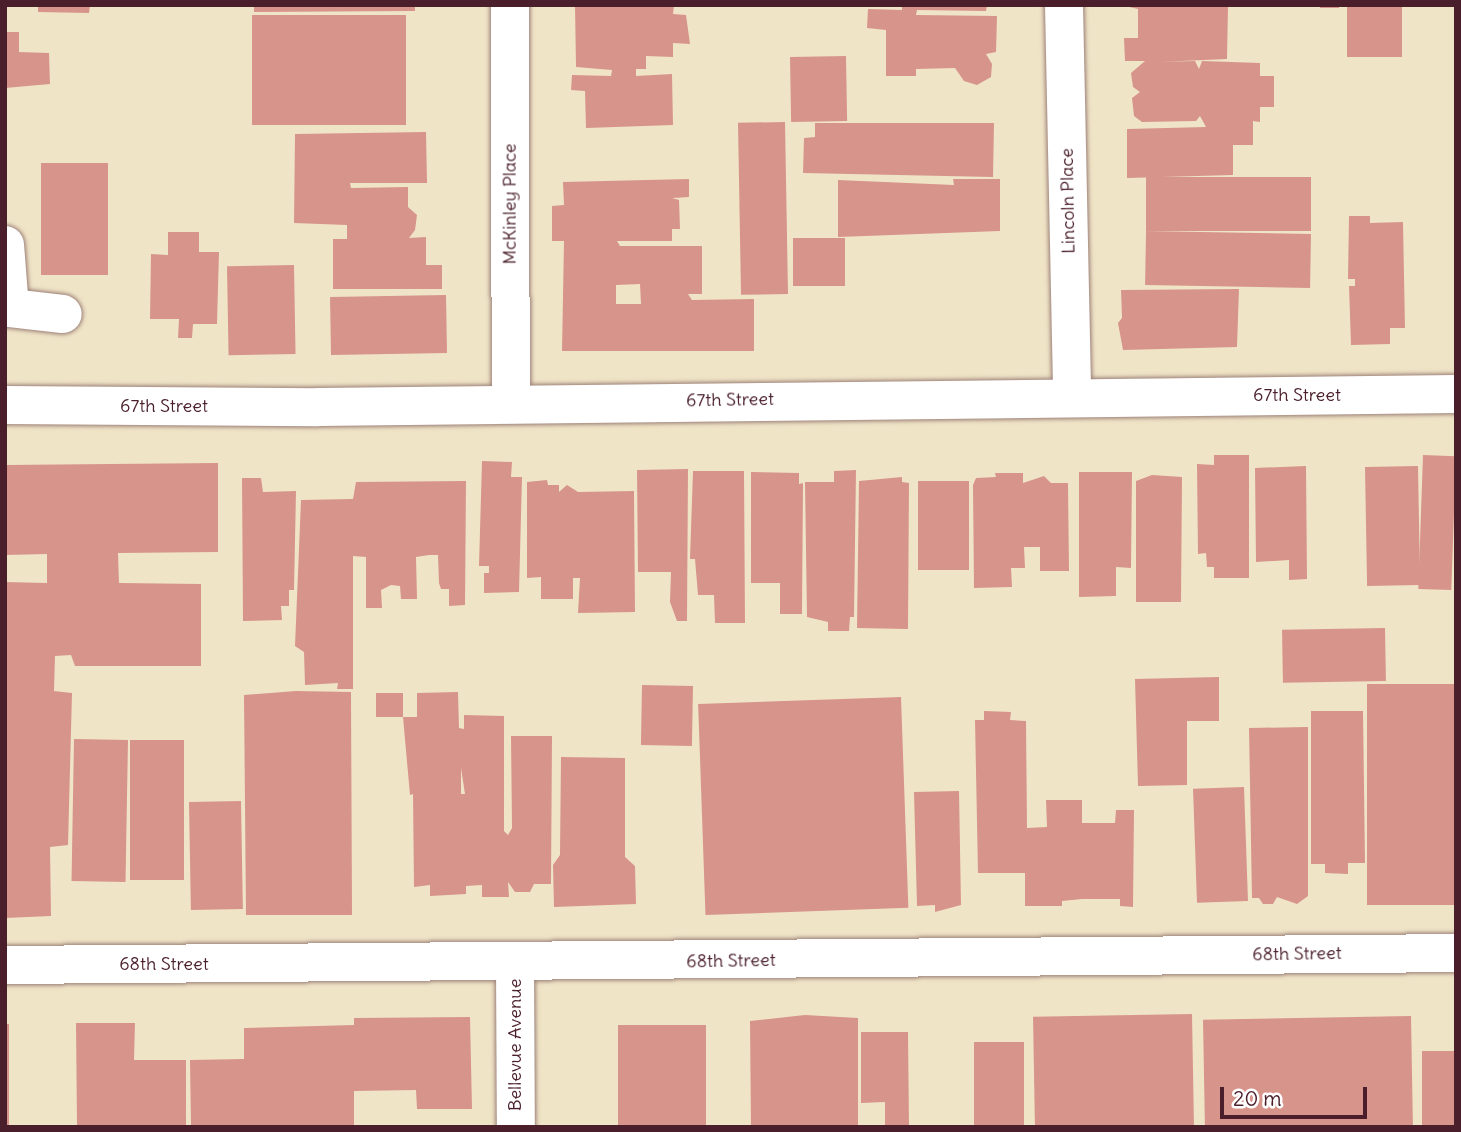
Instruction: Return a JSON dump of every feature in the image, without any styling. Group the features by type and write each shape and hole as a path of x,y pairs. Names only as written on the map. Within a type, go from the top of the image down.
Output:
{"street":[{"name":"McKinley Place","path":"510,5 511,403"},
{"name":"Lincoln Place","path":"1064,5 1072,397"},
{"path":"5,246 10,308 63,314"},
{"name":"67th Street","path":"5,405 1456,394"},
{"name":"68th Street","path":"5,965 515,963 1456,953"},
{"name":"Bellevue Avenue","path":"515,963 516,1127"}],"building":[{"path":"38,5 90,5 89,13 38,12"},
{"path":"254,5 415,5 415,11 254,12"},
{"path":"575,5 674,5 673,14 686,15 690,44 673,43 673,57 646,56 646,69 636,69 636,76 672,74 673,125 586,128 585,91 571,90 572,75 611,76 612,70 576,67"},
{"path":"902,5 987,5 986,11 917,10 916,15 997,16 996,52 986,54 992,64 991,77 977,85 964,81 955,68 916,69 916,76 886,76 886,30 867,28 868,9 902,10"},
{"path":"1121,5 1228,7 1227,59 1159,62 1195,61 1199,69 1202,61 1260,63 1260,76 1274,76 1274,107 1260,107 1260,122 1253,121 1253,145 1233,145 1233,175 1127,178 1127,129 1206,127 1200,116 1196,121 1142,122 1134,116 1132,98 1140,92 1133,87 1131,73 1145,61 1125,61 1124,38 1138,38 1138,9"},
{"path":"1320,5 1339,5 1339,8 1320,8"},
{"path":"1347,5 1402,5 1402,57 1347,57"},
{"path":"252,15 406,15 406,125 252,125"},
{"path":"5,32 19,32 19,52 49,53 50,84 5,88"},
{"path":"846,56 847,121 791,122 790,57"},
{"path":"785,122 788,294 741,295 738,123"},
{"path":"815,123 994,123 993,177 803,173 804,138 815,137"},
{"path":"426,132 427,183 350,183 351,188 408,187 408,207 417,215 415,230 409,238 426,237 426,265 442,265 442,289 333,289 333,239 347,239 347,225 294,223 295,134"},
{"path":"41,163 108,163 108,275 41,275"},
{"path":"1146,177 1311,177 1311,231 1146,231"},
{"path":"689,179 689,197 672,198 679,200 680,229 672,229 672,241 617,241 620,246 702,246 702,294 688,294 692,300 754,299 754,351 562,351 564,241 552,241 552,206 564,205 563,182","holes":["640,284 641,304 616,304 616,285"]},
{"path":"953,179 1000,179 1000,231 838,237 838,180 954,185"},
{"path":"1349,216 1370,216 1370,223 1403,222 1405,328 1390,328 1390,344 1351,345 1349,286 1355,286 1355,279 1348,279"},
{"path":"1146,231 1311,234 1310,288 1145,285"},
{"path":"168,232 199,232 199,252 219,252 217,324 193,324 192,338 178,338 179,319 150,319 151,254 168,255"},
{"path":"793,238 845,238 845,286 793,286"},
{"path":"294,265 296,354 229,355 227,266"},
{"path":"1239,289 1237,347 1123,350 1118,323 1122,318 1121,290"},
{"path":"446,295 447,353 331,355 330,297"},
{"path":"1214,455 1249,455 1249,578 1214,578 1214,567 1207,567 1206,553 1198,554 1197,464 1214,465"},
{"path":"1423,455 1456,456 1451,590 1418,589"},
{"path":"482,461 512,462 511,477 522,477 519,592 484,593 484,573 489,573 489,566 479,566"},
{"path":"218,463 218,552 118,553 119,583 201,584 201,666 75,666 71,655 55,656 54,691 72,693 68,845 50,847 51,916 5,918 5,582 47,583 47,554 5,555 5,465"},
{"path":"1306,466 1307,579 1289,580 1289,560 1256,562 1255,468"},
{"path":"1418,466 1420,585 1367,586 1365,467"},
{"path":"688,469 687,621 677,621 670,602 671,572 638,572 637,470"},
{"path":"856,470 854,617 850,617 849,631 828,631 828,622 807,617 805,482 834,482 834,471"},
{"path":"693,471 744,471 745,623 715,623 714,595 698,595 695,559 690,559"},
{"path":"751,472 799,473 799,484 803,483 802,614 780,614 780,583 751,583"},
{"path":"1079,472 1132,472 1131,568 1116,567 1116,596 1079,597"},
{"path":"995,473 1023,473 1023,483 1044,476 1051,483 1068,483 1069,571 1040,571 1040,547 1024,547 1025,568 1011,568 1012,587 974,588 973,485 976,478 996,477"},
{"path":"1152,475 1182,477 1181,602 1136,602 1136,481"},
{"path":"902,477 902,482 909,483 908,629 857,628 859,481"},
{"path":"242,478 261,478 263,492 296,491 294,590 289,590 289,606 281,606 282,620 243,621"},
{"path":"547,480 548,485 559,485 559,492 567,485 578,492 634,491 635,612 578,613 580,578 573,578 573,599 541,599 541,577 527,578 527,482"},
{"path":"466,481 465,605 449,606 449,589 441,589 439,583 438,555 429,555 416,557 417,599 401,599 400,586 391,585 381,590 382,608 366,608 366,557 353,556 353,689 337,689 338,683 305,685 304,652 295,646 301,500 353,499 356,482"},
{"path":"918,481 969,481 969,570 918,570"},
{"path":"1385,628 1386,681 1283,683 1282,630"},
{"path":"1219,677 1219,721 1187,721 1187,785 1138,786 1135,679"},
{"path":"1367,684 1456,684 1456,905 1367,905"},
{"path":"642,685 693,686 692,746 641,745"},
{"path":"296,691 351,692 352,915 246,915 244,695"},
{"path":"458,692 459,728 464,729 464,715 504,716 504,831 508,835 512,828 511,736 552,736 551,884 534,884 530,892 515,892 508,882 509,897 482,897 482,885 466,886 466,894 430,896 430,885 414,887 413,794 410,795 403,717 417,717 417,693","holes":["461,768 465,794 461,794"]},
{"path":"376,693 403,693 403,717 376,717"},
{"path":"901,697 908,908 705,915 698,704"},
{"path":"984,711 1011,712 1010,720 1026,721 1027,828 1047,827 1046,800 1082,800 1082,823 1115,823 1116,810 1134,810 1133,907 1120,906 1120,899 1082,899 1062,901 1062,906 1025,906 1025,873 978,873 975,720 984,720"},
{"path":"1311,711 1363,711 1365,863 1348,863 1348,874 1325,873 1325,864 1311,864"},
{"path":"1308,727 1308,896 1297,904 1277,897 1273,904 1263,904 1259,898 1252,898 1249,728"},
{"path":"74,739 128,740 126,882 72,881"},
{"path":"130,740 184,740 184,880 130,880"},
{"path":"561,757 625,758 625,857 635,866 636,904 554,907 553,865 560,855"},
{"path":"1244,787 1248,901 1197,903 1193,789"},
{"path":"959,791 961,905 935,912 935,905 917,906 914,792"},
{"path":"241,801 243,909 191,910 189,802"},
{"path":"1192,1014 1194,1127 1035,1127 1033,1017"},
{"path":"805,1015 858,1018 858,1127 751,1127 750,1021"},
{"path":"1411,1016 1413,1127 1205,1127 1203,1020"},
{"path":"470,1017 472,1109 417,1109 416,1090 354,1091 354,1127 191,1127 190,1060 244,1059 244,1028 354,1025 354,1018"},
{"path":"76,1023 135,1023 134,1060 186,1060 186,1127 77,1127"},
{"path":"5,1024 9,1024 9,1127 5,1127"},
{"path":"618,1025 706,1025 706,1127 618,1127"},
{"path":"861,1032 908,1032 909,1127 885,1127 885,1102 861,1103"},
{"path":"974,1042 1024,1042 1024,1127 974,1127"},
{"path":"1422,1051 1456,1051 1456,1127 1422,1127"}]}
